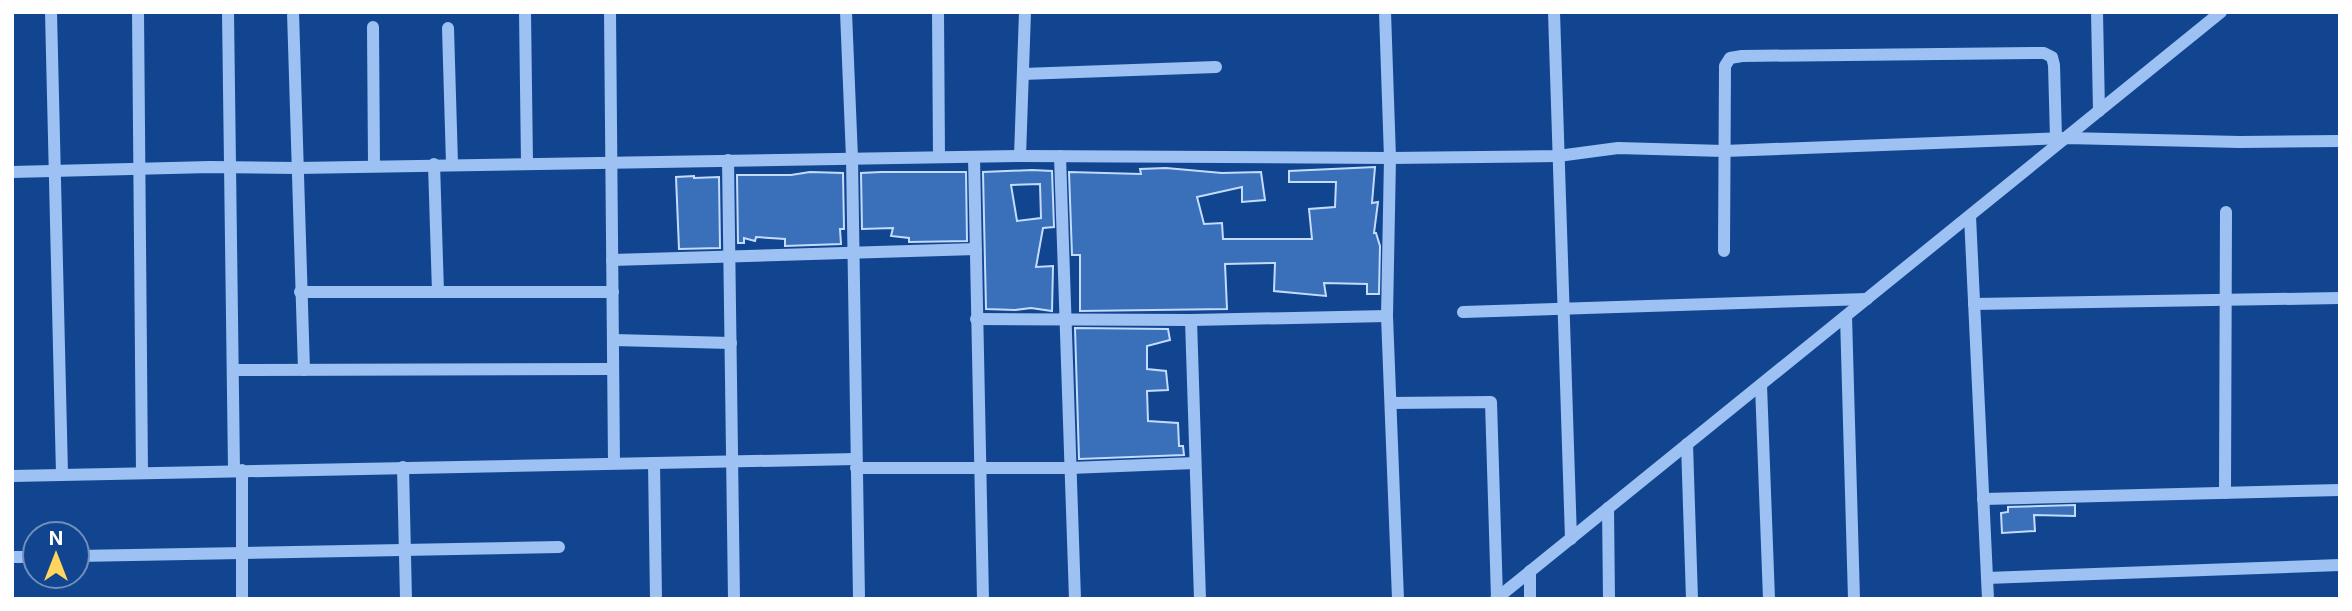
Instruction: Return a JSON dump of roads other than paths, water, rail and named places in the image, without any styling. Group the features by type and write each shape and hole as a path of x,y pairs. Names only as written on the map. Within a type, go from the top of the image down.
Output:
{"street":[{"path":"51,12 62,474"},
{"path":"138,12 142,472"},
{"path":"229,12 233,370 242,599"},
{"path":"293,12 304,370"},
{"path":"525,12 527,163"},
{"path":"610,12 614,463"},
{"path":"846,12 852,158 859,599"},
{"path":"938,12 939,157"},
{"path":"1020,156 1025,12"},
{"path":"1385,12 1390,158 1387,316 1398,599"},
{"path":"1554,12 1571,538"},
{"path":"2097,12 2099,111"},
{"path":"1497,598 1970,216 2061,138 2099,111 2219,13"},
{"path":"373,27 374,166"},
{"path":"448,28 452,164"},
{"path":"1724,251 1725,66 1730,58 2045,53 2052,57 2054,65 2061,138"},
{"path":"1023,74 1216,67"},
{"path":"12,172 1020,156 1558,156 1618,148 1724,151 2061,138 2340,141"},
{"path":"1060,156 1075,599"},
{"path":"974,157 983,599"},
{"path":"728,160 734,599"},
{"path":"434,164 438,292"},
{"path":"2225,493 2226,212"},
{"path":"1970,216 1988,599"},
{"path":"612,260 976,249"},
{"path":"300,292 613,292"},
{"path":"1974,304 2340,298"},
{"path":"1463,312 1867,299"},
{"path":"976,319 1067,321 1387,316"},
{"path":"1846,316 1854,599"},
{"path":"1191,320 1200,599"},
{"path":"613,340 731,343"},
{"path":"233,370 614,369"},
{"path":"1761,385 1769,599"},
{"path":"1391,403 1491,402 1497,598"},
{"path":"1688,444 1692,599"},
{"path":"12,476 733,461 1070,468 1195,463"},
{"path":"654,463 656,599"},
{"path":"403,467 406,599"},
{"path":"1983,499 2340,490"},
{"path":"1608,508 1609,599"},
{"path":"91,556 559,547"},
{"path":"1987,578 2340,565"},
{"path":"1530,571 1530,599"}]}
